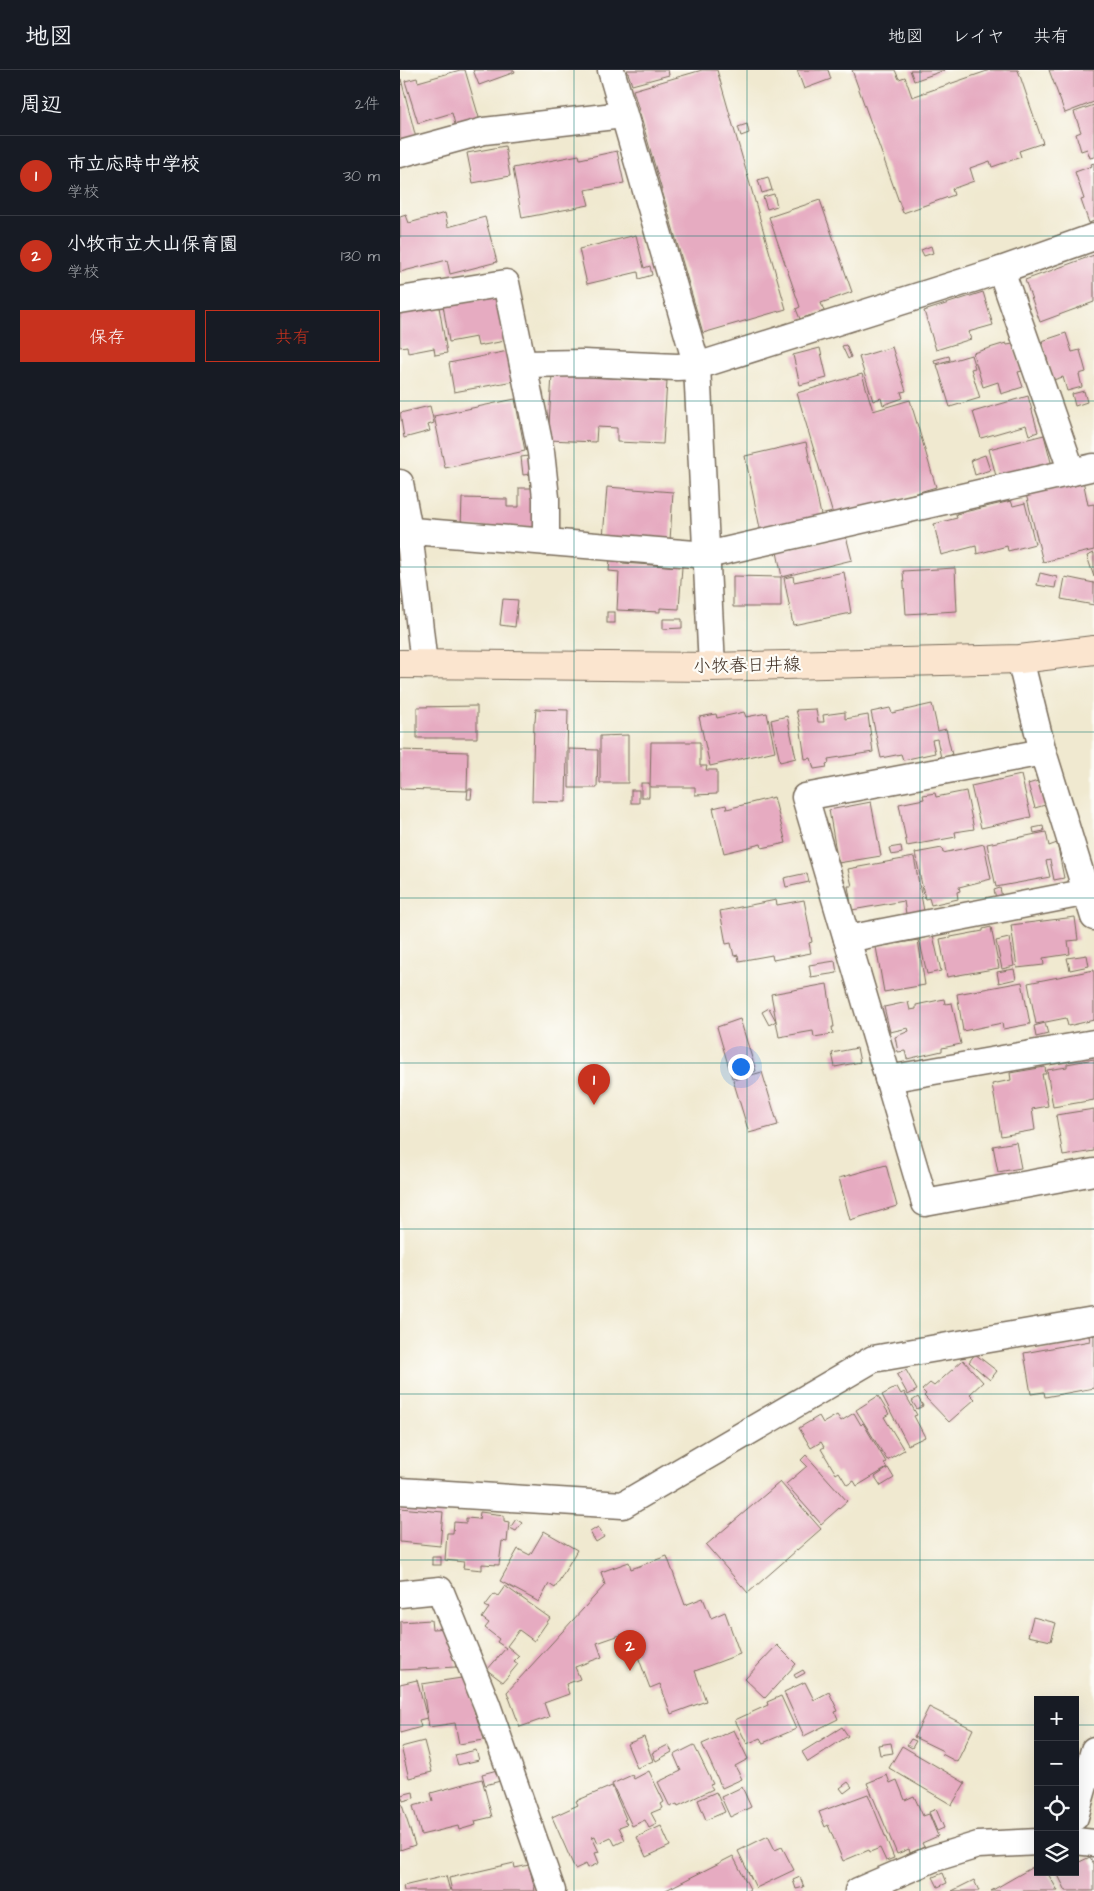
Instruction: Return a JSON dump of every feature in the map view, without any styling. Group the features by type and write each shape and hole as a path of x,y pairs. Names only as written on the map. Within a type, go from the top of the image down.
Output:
{"main road":[{"name":"小牧春日井線","path":"412,664 712,667 1020,659 1094,650"}],"street":[{"path":"611,70 697,366 712,667"},
{"path":"400,154 484,132 623,114"},
{"path":"523,364 583,363 677,367 697,366 1001,270 1094,237"},
{"path":"404,531 707,555 1083,470 1001,270"},
{"path":"400,300 506,283 541,452 546,498 546,542"},
{"path":"400,483 412,664"},
{"path":"847,939 1091,904 1043,752 1020,659"},
{"path":"1043,752 805,797 925,1203 1094,1172"},
{"path":"888,1079 1094,1043"},
{"path":"400,1490 623,1505 873,1359 1094,1321"},
{"path":"400,1594 440,1590 488,1705 552,1891"},
{"path":"1079,1803 1094,1750"},
{"path":"1079,1841 1094,1843"},
{"path":"858,1891 932,1859 978,1845 1034,1842"}],"building":[{"path":"465,70 480,121 456,128 452,113 418,123 405,81 417,78 418,82"},
{"path":"473,70 514,70 515,72 479,85"},
{"path":"627,70 668,70 669,75 632,85"},
{"path":"702,70 717,70 786,309 703,333 633,90"},
{"path":"797,70 828,70 831,79 804,89"},
{"path":"852,70 895,70 899,79 905,77 912,97 990,70 1018,70 1043,143 1019,151 1021,157 992,167 990,161 970,168 974,181 952,189 954,195 903,213"},
{"path":"910,70 945,70 914,81"},
{"path":"1049,70 1094,70 1094,102 1065,113"},
{"path":"400,79 417,142 400,147"},
{"path":"1094,105 1094,157 1090,158 1087,149 1081,151 1076,134 1081,132 1074,112"},
{"path":"747,124 749,133 741,136 738,127"},
{"path":"505,146 510,176 473,183 467,153"},
{"path":"617,151 624,183 585,190 589,205 522,218 513,168 579,155 580,159"},
{"path":"1094,163 1094,221 1089,223 1081,200 1084,199 1075,172 1092,166 1091,164"},
{"path":"768,177 772,190 762,193 758,180"},
{"path":"774,194 777,206 767,209 763,197"},
{"path":"820,200 852,292 821,303 824,311 800,319 796,309 800,307 769,217"},
{"path":"445,213 448,227 485,217 497,262 450,274 447,260 400,272 400,217 406,215 409,223"},
{"path":"636,235 644,268 650,266 652,275 639,279 638,272 587,284 579,249"},
{"path":"931,246 933,253 924,256 921,250"},
{"path":"1094,255 1094,302 1040,322 1025,280"},
{"path":"983,292 993,325 968,332 971,339 936,350 924,311"},
{"path":"497,296 505,341 478,346 476,337 449,342 443,305"},
{"path":"400,307 439,307 447,353 435,355 434,348 408,353 407,346 400,347"},
{"path":"1066,333 1072,352 1080,350 1086,372 1079,374 1082,387 1067,391 1063,377 1053,380 1042,341"},
{"path":"1006,343 1007,345 1013,344 1022,371 1018,372 1023,387 1001,394 998,382 983,387 973,353"},
{"path":"846,345 851,357 848,359 842,346"},
{"path":"892,347 906,391 901,392 903,398 883,405 881,398 873,401 859,357"},
{"path":"820,348 827,378 800,385 793,355"},
{"path":"513,350 519,380 454,392 449,363"},
{"path":"971,355 975,368 971,369 980,398 950,407 937,365"},
{"path":"949,356 950,360 935,364 934,360"},
{"path":"862,374 873,411 910,400 936,487 834,518 797,393"},
{"path":"552,375 667,381 663,444 617,442 617,428 597,427 596,442 548,440"},
{"path":"1084,391 1087,402 1075,406 1072,394"},
{"path":"1028,396 1038,432 1029,435 1026,425 981,438 973,412"},
{"path":"515,399 525,451 445,468 434,416"},
{"path":"430,406 434,423 428,425 430,431 404,438 400,413"},
{"path":"1044,435 1052,466 997,480 989,449"},
{"path":"806,442 822,520 761,533 745,456"},
{"path":"536,455 538,473 523,475 521,457"},
{"path":"985,455 990,470 975,475 971,460"},
{"path":"1083,480 1088,505 1094,504 1094,550 1043,562 1026,494"},
{"path":"607,487 673,492 670,541 603,538"},
{"path":"519,488 540,488 540,528 461,527 462,498 507,499 507,507 519,507"},
{"path":"1011,501 1013,506 1025,503 1035,544 1008,551 1007,546 977,554 976,546 941,555 934,524 957,518 956,514"},
{"path":"846,536 852,560 782,577 777,552"},
{"path":"1094,553 1094,577 1087,556"},
{"path":"610,558 622,559 622,563 682,567 679,609 660,608 660,612 617,610 619,572 609,571"},
{"path":"955,568 957,611 906,614 903,571"},
{"path":"844,572 851,613 793,625 784,578 793,576 794,582"},
{"path":"1040,573 1057,577 1055,588 1037,585"},
{"path":"733,576 781,577 781,607 733,607"},
{"path":"1065,577 1094,583 1094,605 1061,599"},
{"path":"503,599 518,600 515,627 500,625"},
{"path":"607,612 615,612 615,623 607,623"},
{"path":"663,619 682,619 682,628 663,629"},
{"path":"932,704 938,731 946,729 952,755 941,758 937,739 932,740 935,753 903,760 901,754 881,758 871,712 890,708 892,713"},
{"path":"477,706 477,738 417,738 417,707"},
{"path":"536,709 568,710 566,802 532,801"},
{"path":"816,709 818,722 824,722 823,715 845,712 845,719 868,715 873,752 828,759 827,767 814,769 811,758 805,759 796,710"},
{"path":"744,712 746,717 767,713 775,751 710,766 699,717 716,714 717,718"},
{"path":"787,716 796,758 780,762 771,720"},
{"path":"628,735 628,783 600,783 600,736"},
{"path":"651,742 700,742 700,766 707,766 706,770 717,770 717,794 695,795 695,787 650,787"},
{"path":"569,749 598,750 597,788 569,788"},
{"path":"400,750 468,752 467,791 400,789"},
{"path":"1021,775 1031,817 981,828 971,786"},
{"path":"1038,781 1045,805 1035,808 1028,784"},
{"path":"641,783 649,783 649,797 641,797"},
{"path":"468,789 472,789 471,799 467,799"},
{"path":"631,790 639,790 639,803 631,803"},
{"path":"966,791 974,829 955,832 956,837 907,846 899,804 924,799 923,795 935,793 936,797"},
{"path":"774,797 786,843 762,848 761,844 724,853 713,808 726,805 727,809"},
{"path":"871,802 881,856 838,863 829,810"},
{"path":"1043,826 1044,831 1034,833 1033,828"},
{"path":"1046,832 1049,846 1057,843 1064,878 1054,880 1050,860 1046,861 1050,877 996,887 987,844"},
{"path":"984,844 991,879 959,887 960,891 957,892 958,899 931,905 929,898 925,899 915,853 942,848 943,853"},
{"path":"901,846 902,853 891,855 889,848"},
{"path":"914,857 924,911 906,914 904,901 852,910 848,886 852,886 848,869"},
{"path":"807,873 809,882 786,887 784,878"},
{"path":"1000,888 1002,897 996,898 994,890"},
{"path":"776,900 777,905 804,900 812,942 809,943 811,953 773,960 772,955 739,961 738,955 734,956 731,943 726,944 720,911"},
{"path":"1075,917 1078,940 1068,941 1070,954 1043,958 1044,965 1017,968 1011,925"},
{"path":"991,927 999,968 947,977 940,939 983,931 983,929"},
{"path":"933,935 941,971 927,974 919,938"},
{"path":"1009,938 1014,966 1002,969 996,941"},
{"path":"918,940 925,985 884,992 876,947"},
{"path":"1087,955 1089,966 1070,970 1067,958"},
{"path":"835,961 837,973 811,977 809,965"},
{"path":"1014,969 1016,979 999,983 997,972"},
{"path":"1094,970 1094,1020 1068,1026 1066,1018 1036,1024 1028,983"},
{"path":"1022,982 1030,1024 1003,1029 1002,1023 963,1031 957,994"},
{"path":"827,984 834,1027 832,1027 833,1034 814,1037 813,1031 779,1037 771,994"},
{"path":"944,999 945,1004 952,1003 961,1044 942,1048 942,1051 907,1059 905,1051 898,1052 895,1037 909,1031 908,1028 890,1032 884,1007 908,1002 910,1010 916,1009 916,1005"},
{"path":"769,1008 776,1021 769,1025 762,1012"},
{"path":"740,1019 756,1071 732,1078 717,1027"},
{"path":"1045,1023 1048,1034 1036,1037 1034,1026"},
{"path":"857,1048 860,1062 835,1067 832,1053"},
{"path":"1094,1059 1094,1100 1053,1107 1047,1070 1067,1067 1067,1064"},
{"path":"1045,1067 1046,1074 1042,1074 1048,1106 1032,1109 1035,1130 1001,1136 992,1084 1011,1080 1010,1073"},
{"path":"762,1072 778,1125 749,1133 733,1080"},
{"path":"1094,1109 1094,1151 1063,1156 1056,1115"},
{"path":"1016,1142 1021,1168 998,1172 993,1146"},
{"path":"886,1165 897,1206 850,1220 839,1178"},
{"path":"1094,1335 1094,1388 1045,1397 1044,1392 1031,1394 1024,1353 1090,1341 1089,1336"},
{"path":"975,1354 997,1371 990,1380 969,1362"},
{"path":"963,1360 983,1382 970,1394 975,1399 949,1422 924,1396 926,1394 922,1390 930,1383 934,1386"},
{"path":"906,1370 917,1390 908,1395 897,1375"},
{"path":"897,1387 901,1394 904,1392 917,1415 914,1416 925,1437 908,1445 882,1395"},
{"path":"878,1396 889,1414 884,1417 904,1450 887,1460 856,1410"},
{"path":"918,1397 923,1406 917,1409 912,1401"},
{"path":"854,1413 861,1425 863,1423 886,1462 884,1463 887,1468 857,1486 854,1481 847,1485 839,1472 836,1474 821,1449 824,1447 821,1442 811,1448 799,1428 819,1416 823,1423 837,1415 841,1421"},
{"path":"806,1455 847,1501 821,1524 786,1484 807,1466 801,1460"},
{"path":"888,1468 894,1478 881,1486 875,1477"},
{"path":"780,1482 821,1529 748,1593 706,1545"},
{"path":"400,1508 443,1512 440,1546 400,1542"},
{"path":"480,1512 504,1515 504,1521 509,1522 507,1542 502,1541 499,1565 482,1564 482,1570 463,1568 464,1562 445,1560 447,1533 453,1533 454,1522 466,1523 466,1518 479,1519"},
{"path":"516,1519 522,1523 516,1531 510,1528"},
{"path":"598,1527 604,1537 596,1542 590,1532"},
{"path":"544,1531 577,1550 555,1588 549,1584 539,1602 500,1581 518,1549 530,1555"},
{"path":"667,1556 685,1605 703,1598 711,1618 725,1612 740,1654 695,1671 706,1701 671,1714 660,1684 650,1688 634,1646 623,1634 597,1643 602,1657 575,1667 580,1679 566,1684 569,1694 544,1703 549,1717 520,1727 507,1692 605,1585 601,1572 629,1562 631,1569"},
{"path":"432,1557 441,1557 441,1565 432,1565"},
{"path":"505,1586 550,1618 534,1641 519,1630 507,1646 519,1656 514,1661 518,1664 503,1682 487,1670 506,1648 497,1642 499,1639 485,1628 489,1623 482,1618 489,1608 485,1606 494,1594 498,1596"},
{"path":"1033,1617 1056,1623 1051,1641 1028,1636"},
{"path":"431,1620 432,1629 453,1628 456,1667 400,1670 400,1622"},
{"path":"777,1645 796,1664 765,1698 745,1679"},
{"path":"803,1670 805,1673 796,1678 794,1675"},
{"path":"468,1677 475,1714 479,1713 484,1740 459,1744 455,1723 429,1727 422,1684"},
{"path":"417,1680 427,1718 419,1720 421,1727 400,1733 400,1684"},
{"path":"805,1682 814,1700 829,1692 838,1711 835,1712 838,1719 804,1736 784,1692"},
{"path":"781,1696 796,1729 763,1743 760,1738 747,1744 735,1720 768,1705 767,1702"},
{"path":"929,1707 973,1729 957,1762 942,1754 943,1751 914,1737"},
{"path":"842,1727 848,1736 808,1762 802,1752"},
{"path":"734,1730 748,1759 735,1766 742,1779 722,1788 702,1744"},
{"path":"644,1737 653,1761 637,1768 627,1744"},
{"path":"911,1739 916,1741 912,1748 907,1745"},
{"path":"424,1741 432,1772 409,1778 401,1747"},
{"path":"891,1743 893,1753 880,1755 878,1745"},
{"path":"668,1745 672,1752 656,1761 652,1753"},
{"path":"694,1745 713,1784 710,1785 713,1789 678,1806 677,1804 670,1807 658,1782 681,1771 674,1755"},
{"path":"902,1746 965,1783 952,1805 889,1768"},
{"path":"476,1750 479,1760 458,1765 455,1755"},
{"path":"501,1769 504,1780 485,1785 482,1774"},
{"path":"649,1771 664,1802 661,1804 663,1808 651,1813 657,1824 649,1828 645,1820 632,1826 612,1784 632,1775 634,1779"},
{"path":"887,1775 890,1783 897,1780 905,1800 914,1796 923,1816 929,1814 938,1836 922,1843 924,1847 910,1853 909,1849 897,1854 867,1783"},
{"path":"482,1779 492,1817 475,1821 476,1825 459,1830 458,1826 421,1835 413,1806 433,1801 431,1793"},
{"path":"848,1782 852,1787 844,1793 840,1788"},
{"path":"612,1786 626,1819 624,1820 627,1824 619,1827 625,1840 615,1845 611,1837 598,1843 595,1836 592,1837 599,1852 595,1853 599,1863 588,1868 586,1864 575,1869 552,1817 578,1805 576,1801"},
{"path":"742,1787 751,1807 730,1817 721,1797"},
{"path":"413,1792 414,1798 403,1801 401,1795"},
{"path":"716,1792 725,1812 706,1820 698,1800"},
{"path":"868,1794 894,1858 886,1861 880,1848 870,1852 869,1850 843,1861 828,1825 825,1827 819,1812"},
{"path":"400,1799 415,1845 400,1850"},
{"path":"936,1809 944,1828 937,1831 929,1812"},
{"path":"661,1826 670,1846 646,1857 637,1837"},
{"path":"768,1836 775,1850 782,1847 794,1870 756,1888 738,1851"},
{"path":"733,1856 750,1889 747,1891 664,1891"},
{"path":"1090,1857 1094,1864 1094,1891 1066,1891 1058,1876 1079,1876 1079,1862"},
{"path":"514,1863 515,1868 529,1865 535,1891 452,1891 449,1878"},
{"path":"1034,1866 1034,1876 1049,1876 1058,1891 991,1891"},
{"path":"943,1873 947,1883 938,1887 933,1877"},
{"path":"446,1876 450,1891 404,1891 403,1886"},
{"path":"800,1877 804,1887 796,1889 793,1880"},
{"path":"974,1880 979,1891 952,1891"}],"place":[{"name":"市立応時中学校","path":"594,1105"},
{"name":"小牧市立大山保育園","path":"630,1671"}]}
